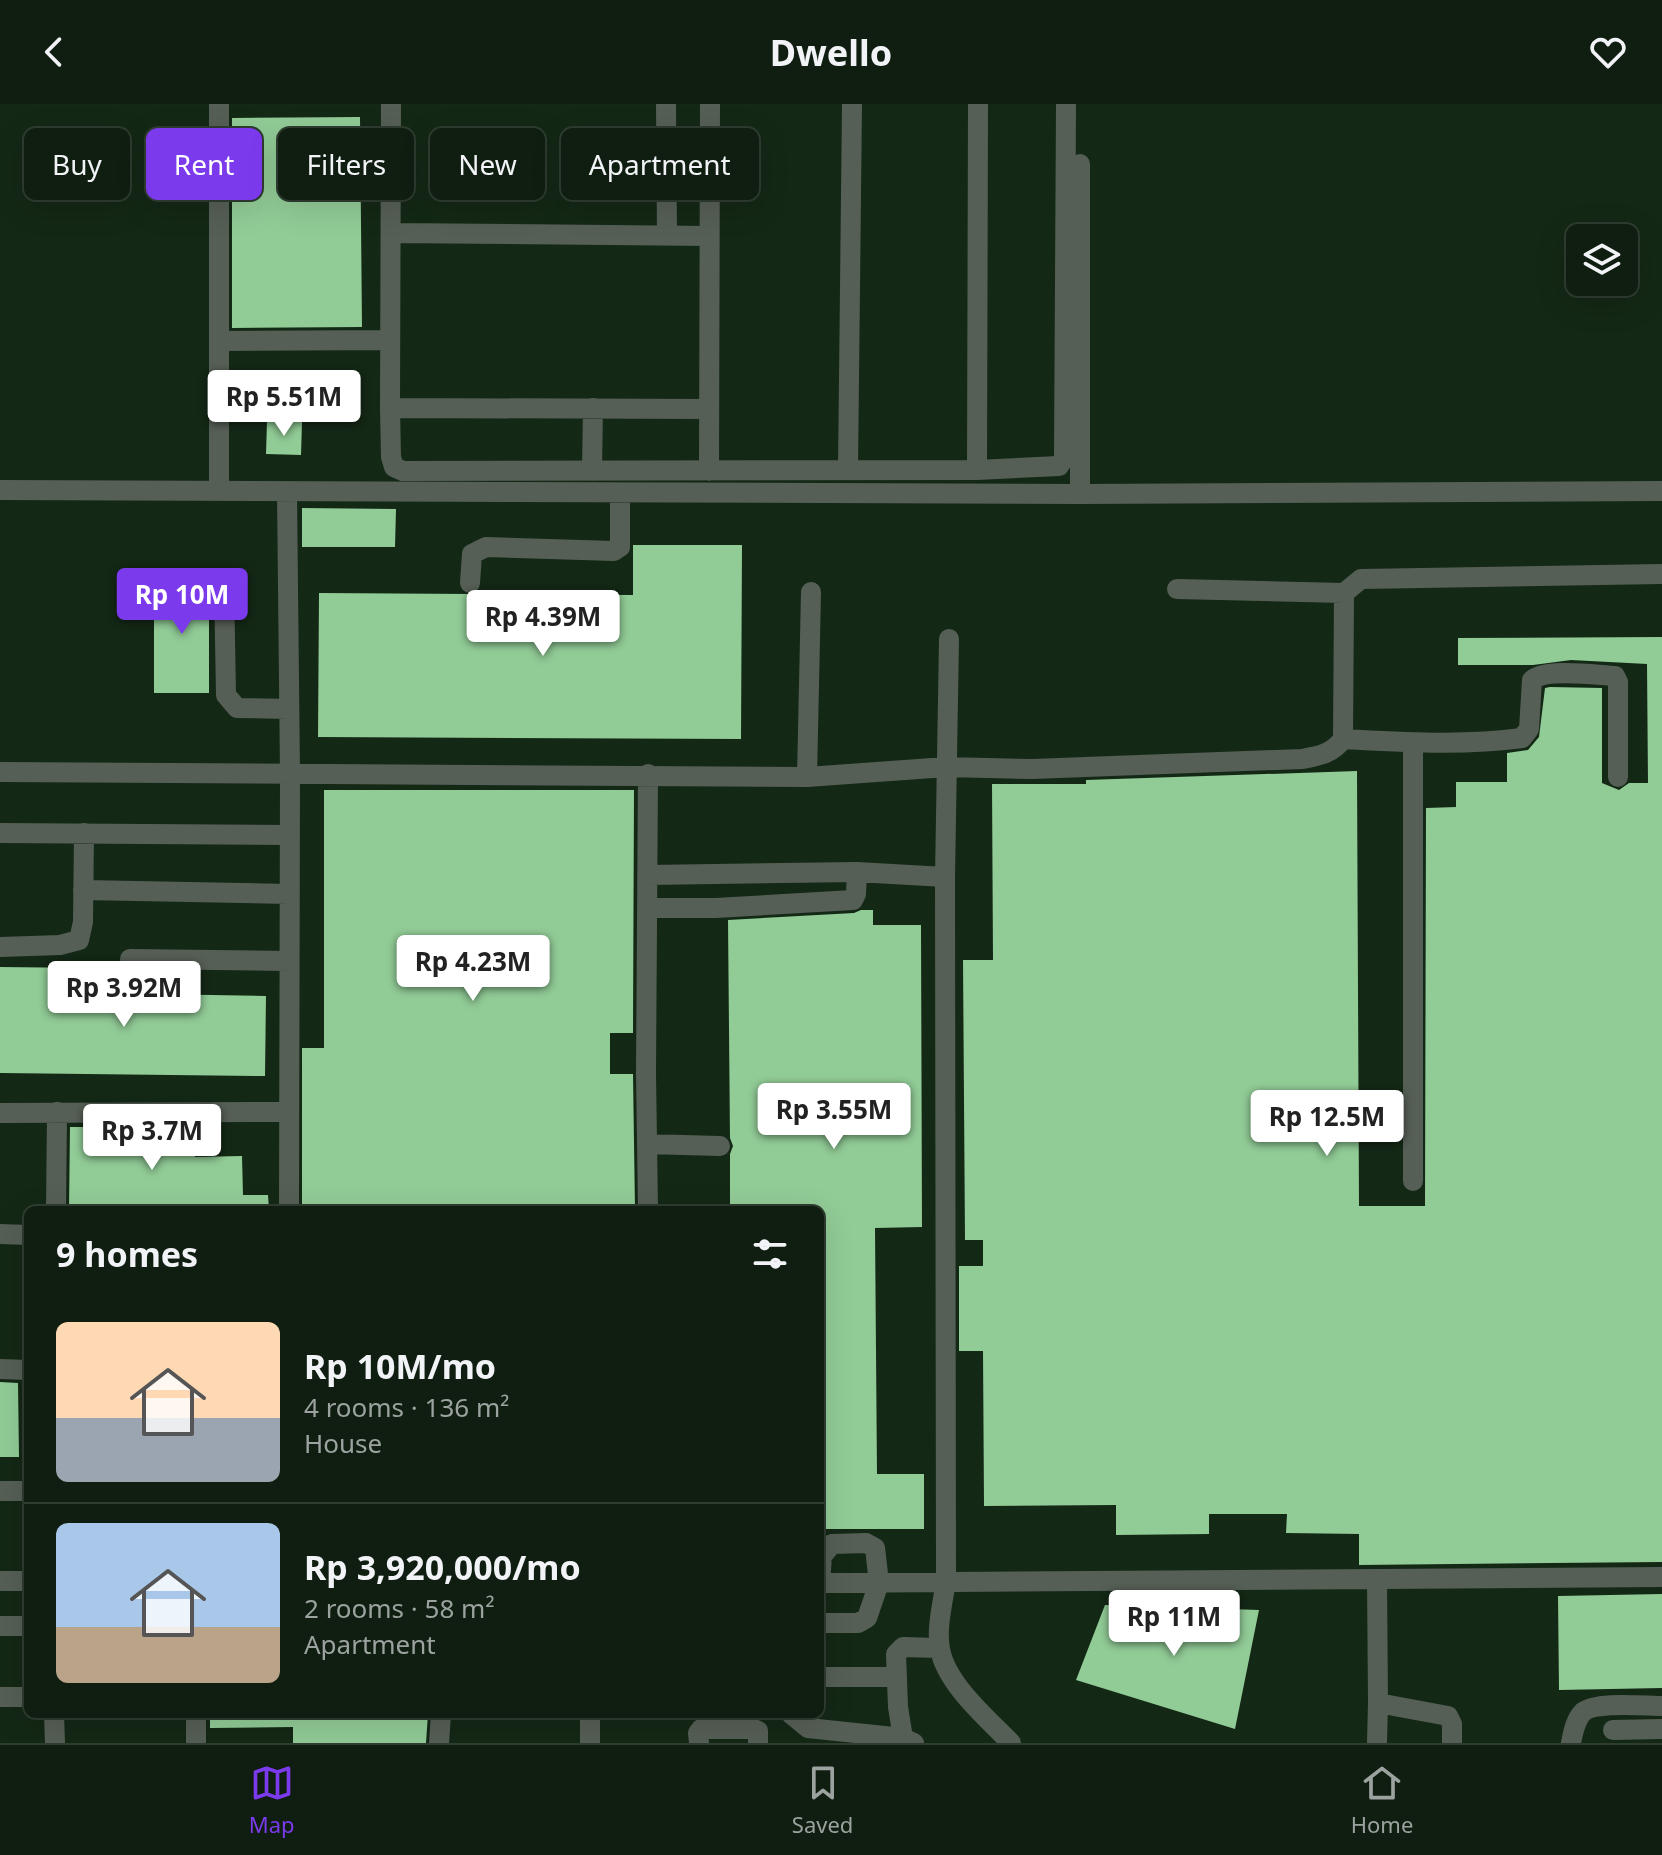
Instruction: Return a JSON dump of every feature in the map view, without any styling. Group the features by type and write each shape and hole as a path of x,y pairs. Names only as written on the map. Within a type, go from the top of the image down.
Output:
{"lane":[{"path":"219,104 219,490"},
{"path":"391,104 390,408 394,467 592,471 977,470 1059,466 1064,458 1066,104"},
{"path":"666,104 667,236"},
{"path":"709,471 710,104"},
{"path":"848,470 852,104"},
{"path":"977,470 978,104"},
{"path":"1080,104 1080,494"},
{"path":"391,233 709,236"},
{"path":"219,341 390,340"},
{"path":"390,408 709,409"},
{"path":"592,471 593,408"},
{"path":"0,490 620,494 1662,491"},
{"path":"287,492 289,1206"},
{"path":"470,583 472,554 486,547 614,551 620,547 622,537 620,494"},
{"path":"0,772 807,777 946,767 1032,769 1302,759 1326,754 1343,739 1344,593 1355,582 1369,578 1662,574"},
{"path":"224,585 226,695 237,708 289,709"},
{"path":"1177,589 1344,593"},
{"path":"807,777 811,592"},
{"path":"949,639 945,877 946,1581 939,1648 944,1664 971,1701 1011,1743"},
{"path":"1343,739 1413,743 1494,742 1522,738 1529,729 1532,680 1538,675 1615,676 1618,682 1618,777"},
{"path":"1413,743 1413,1181"},
{"path":"648,774 648,1206"},
{"path":"0,833 289,835"},
{"path":"0,947 60,945 79,940 83,922 84,833"},
{"path":"648,875 857,872 945,877"},
{"path":"647,908 716,908 853,900 857,872"},
{"path":"83,890 289,894"},
{"path":"130,959 289,961"},
{"path":"56,1206 57,1112"},
{"path":"0,1113 289,1112"},
{"path":"647,1144 720,1146"},
{"path":"0,1234 24,1235"},
{"path":"0,1369 24,1370"},
{"path":"0,1491 24,1491"},
{"path":"824,1552 832,1544 853,1542 866,1543 875,1548 879,1583 864,1622 824,1623"},
{"path":"824,1583 1662,1577"},
{"path":"1377,1579 1377,1743"},
{"path":"0,1581 24,1581"},
{"path":"0,1626 24,1626"},
{"path":"796,1718 808,1728 909,1740 895,1677 896,1654 899,1648 939,1648"},
{"path":"824,1677 895,1677"},
{"path":"0,1697 24,1697"},
{"path":"1378,1703 1448,1716 1452,1724 1452,1743"},
{"path":"1611,1706 1614,1736 1662,1729"},
{"path":"1571,1743 1581,1715 1588,1709 1662,1706"},
{"path":"54,1718 55,1743"},
{"path":"196,1718 196,1743"},
{"path":"439,1743 441,1718"},
{"path":"590,1718 590,1743"},
{"path":"699,1743 698,1733 701,1729 754,1729 758,1731 758,1743"}],"building":[{"path":"360,117 360,128 278,128 278,200 361,200 362,327 232,328 232,200 262,200 262,128 232,128 232,118"},
{"path":"267,421 302,422 301,455 266,454"},
{"path":"302,508 396,509 395,547 302,547"},
{"path":"633,545 742,545 741,739 318,737 319,593 633,595"},
{"path":"154,580 209,580 209,693 154,693"},
{"path":"1662,637 1662,1562 1359,1565 1359,1534 1286,1533 1287,1514 1209,1514 1209,1534 1116,1535 1116,1505 984,1506 983,1351 959,1351 959,1266 983,1266 983,1240 965,1240 963,960 993,960 992,784 1086,784 1086,780 1357,771 1359,1206 1425,1206 1426,808 1456,807 1456,782 1507,782 1507,753 1528,750 1539,737 1545,688 1550,687 1602,688 1602,783 1619,790 1629,783 1648,783 1647,664 1571,660 1533,665 1458,665 1458,638"},
{"path":"324,790 634,790 633,1033 610,1033 610,1074 633,1074 635,1206 302,1206 302,1048 324,1048"},
{"path":"873,910 873,925 921,925 922,1227 875,1228 877,1474 924,1474 924,1529 824,1529 824,1206 730,1206 730,1154 733,1146 730,1138 728,920"},
{"path":"0,967 91,968 91,993 266,996 265,1076 0,1073"},
{"path":"70,1127 195,1127 195,1157 242,1156 243,1195 268,1195 269,1206 69,1206"},
{"path":"0,1382 18,1383 19,1457 0,1457"},
{"path":"1662,1594 1662,1688 1559,1690 1558,1596"},
{"path":"1105,1605 1259,1610 1235,1729 1076,1680"},
{"path":"210,1718 428,1718 426,1743 293,1743 293,1727 210,1728"}]}
